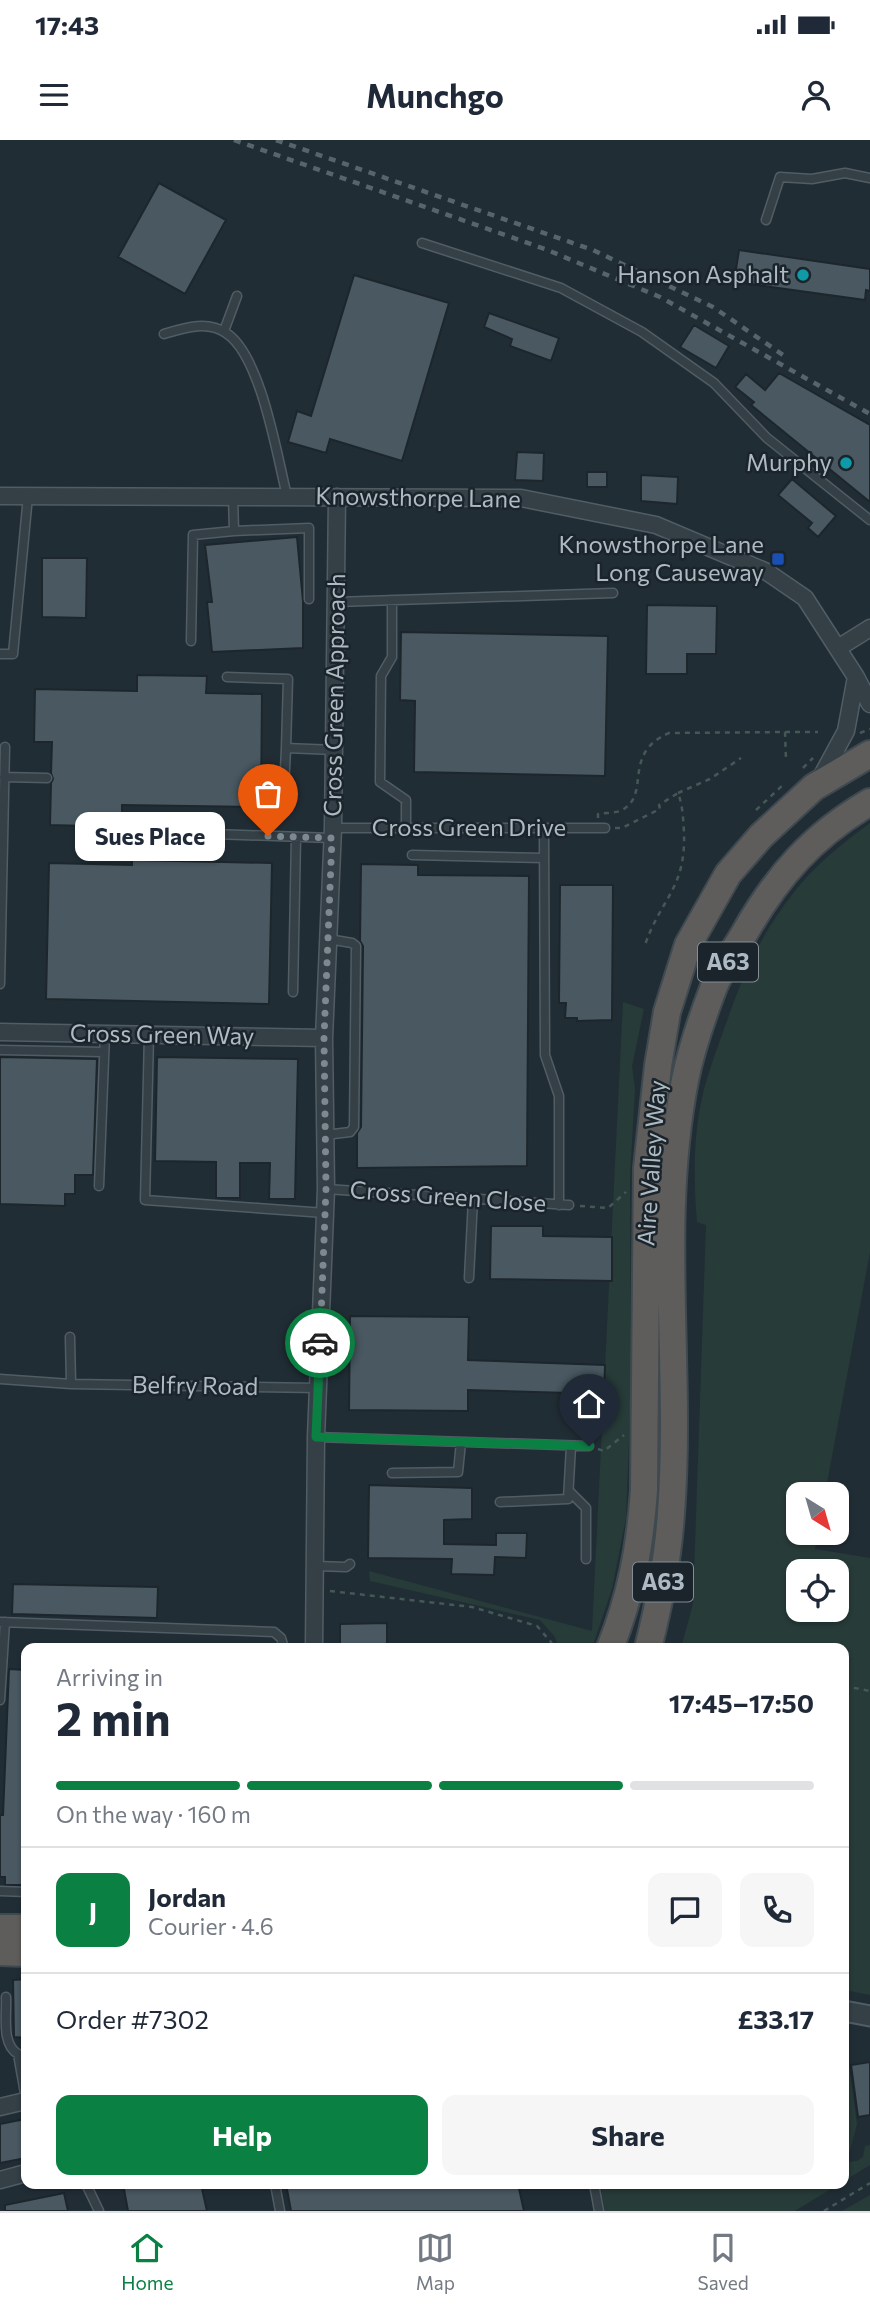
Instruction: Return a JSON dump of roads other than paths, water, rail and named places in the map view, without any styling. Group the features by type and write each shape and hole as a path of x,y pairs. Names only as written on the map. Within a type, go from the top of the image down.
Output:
{"highway":[{"name":"Aire Valley Way","path":"612,1643 625,1612 640,1542 644,1490 647,1168 667,1013 688,945 728,874 761,836 814,787 870,754"},
{"name":"Aire Valley Way","path":"649,1643 663,1581 671,1515 674,1467 671,1260 673,1171 685,1079 713,986 758,909 795,860 844,818 870,802"},
{"path":"0,1928 21,1928"},
{"path":"0,1952 21,1953"}],"street":[{"name":"Knowsthorpe Lane","path":"0,496 522,498 656,525 767,572 805,598 863,680 870,704"},
{"name":"Cross Green Approach","path":"314,1643 316,1437 326,1189 324,1038 335,750 337,498"},
{"path":"838,648 870,627"},
{"path":"814,787 830,764 846,731 863,680"},
{"name":"Cross Green Way","path":"0,1032 324,1038"},
{"path":"849,2012 870,2016"},
{"path":"0,2107 21,2102"},
{"path":"0,2180 21,2174"}],"lane":[{"path":"766,220 780,177 812,179 845,173 870,178"},
{"path":"422,243 561,288 642,332 714,383 766,438 870,520"},
{"path":"224,331 237,296"},
{"path":"164,334 194,325 224,331 236,341 254,369 287,496"},
{"path":"0,654 13,653 28,496"},
{"path":"233,496 234,531"},
{"path":"191,641 193,535 309,528 309,598"},
{"path":"336,602 613,593"},
{"path":"392,600 392,657 381,676 380,782 405,800 406,828"},
{"path":"227,677 288,679 284,791"},
{"path":"0,984 5,747"},
{"path":"286,748 335,750"},
{"path":"4,777 47,778"},
{"name":"Cross Green Drive","path":"157,832 296,837 406,828 601,828"},
{"path":"544,828 545,1055 559,1096 559,1205"},
{"path":"293,992 296,837"},
{"path":"412,855 544,858"},
{"path":"325,1135 350,1132 355,1127 356,946 328,939"},
{"path":"99,1186 105,1034"},
{"path":"149,1035 145,1200 325,1213"},
{"path":"0,1050 104,1052"},
{"name":"Cross Green Close","path":"326,1189 569,1205"},
{"path":"469,1278 473,1199"},
{"path":"70,1337 71,1384"},
{"name":"Belfry Road","path":"3,1379 71,1384 318,1388"},
{"path":"316,1437 589,1446"},
{"path":"392,1473 458,1472 461,1442"},
{"path":"500,1502 568,1499 571,1446"},
{"path":"570,1492 586,1508 586,1559"},
{"path":"316,1566 346,1567 350,1564"},
{"path":"0,1700 3,1622 274,1632 282,1643"},
{"path":"0,1891 21,1892"},
{"path":"6,1997 8,2043 18,2054 21,2072"},
{"path":"88,2189 99,2211"},
{"path":"276,2189 280,2211"},
{"path":"595,2189 599,2211"}],"railway":[{"path":"234,140 545,249 660,297 870,414"},
{"path":"276,140 593,250 713,307 786,357"}],"place":[{"name":"Hanson Asphalt","path":"803,275"},
{"name":"Murphy","path":"846,463"},
{"name":"Knowsthorpe Lane Long Causeway","path":"778,559"},
{"name":"Sues Place","path":"268,836"}]}
